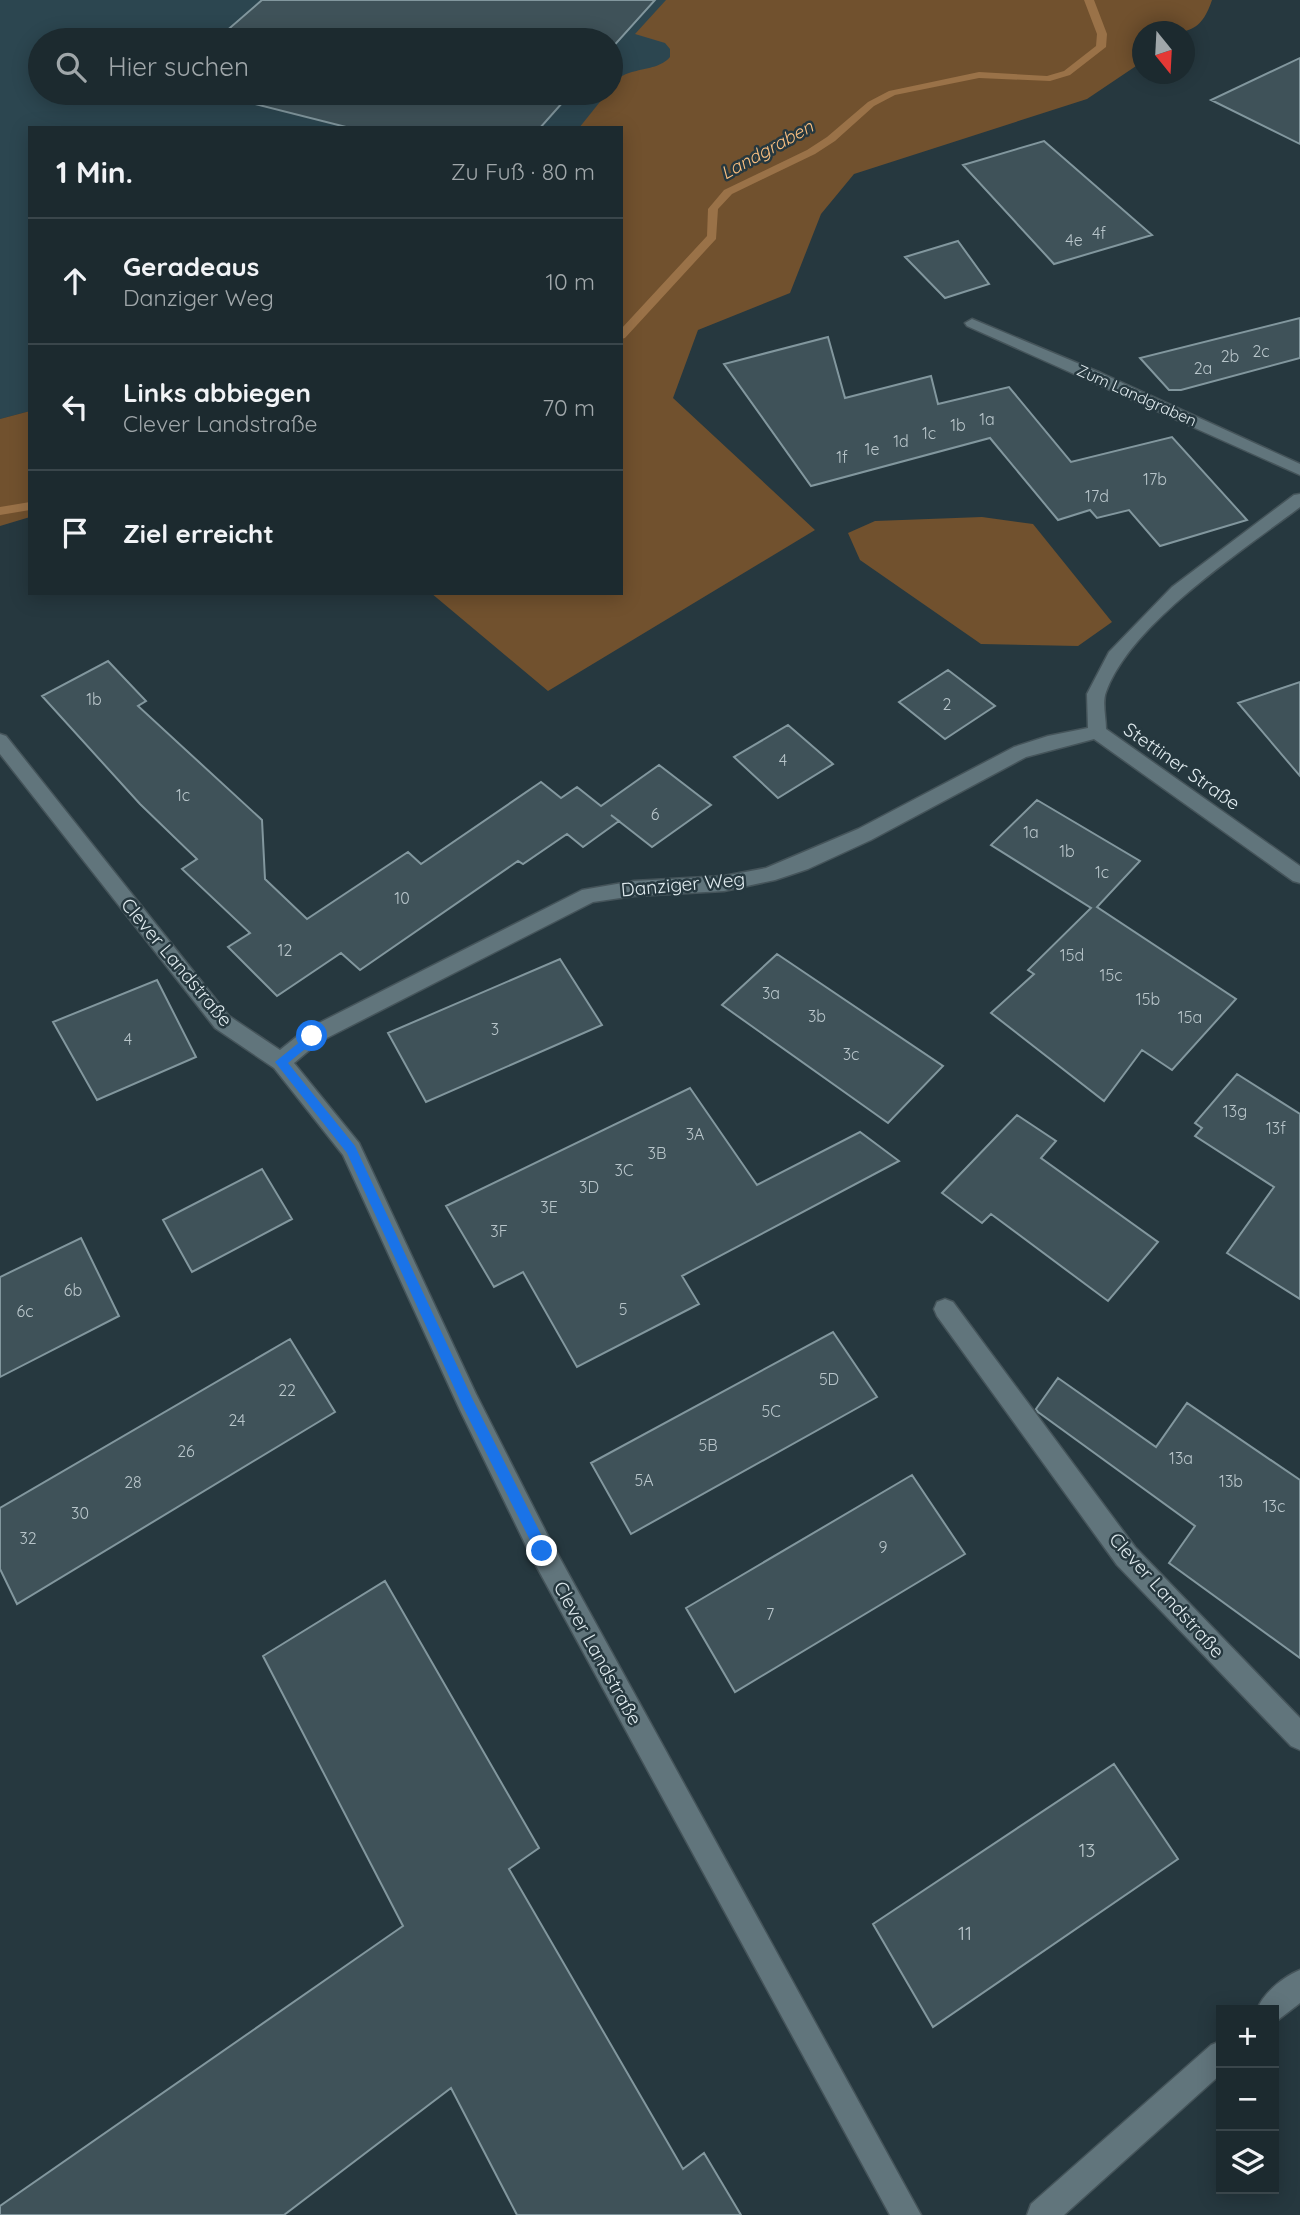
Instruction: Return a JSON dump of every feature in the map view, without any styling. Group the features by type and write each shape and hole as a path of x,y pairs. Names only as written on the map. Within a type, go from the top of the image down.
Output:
{"street":[{"name":"Zum Landgraben","path":"972,323 1096,376 1300,470"},
{"name":"Stettiner Straße","path":"1300,499 1178,591 1115,656 1096,694 1097,732 1300,876"},
{"name":"Danziger Weg","path":"281,1062 312,1036 589,895 622,888 718,885 767,875 834,849 1023,750 1097,732"},
{"name":"Clever Landstraße","path":"0,741 222,1022 281,1062 351,1149 468,1402 542,1551 906,2215"},
{"name":"Clever Landstraße","path":"945,1308 1126,1556 1300,1737"},
{"path":"1277,2005 1300,1984"},
{"path":"1042,2215 1216,2059"}],"shaded area":[{"path":"0,0 805,0 623,127 28,126 28,412 0,419"},
{"path":"666,0 1212,0 1207,13 1195,27 1195,21 1132,21 1132,69 1087,99 854,174 821,214 790,293 698,330 673,398 815,530 548,691 433,595 623,595 623,126 581,126 597,105 623,105 623,76 663,63 670,57 670,49 665,43 635,34"},
{"path":"28,412 28,518 0,526 0,419"},
{"path":"982,517 1033,524 1112,622 1078,646 981,644 860,560 848,533 875,521"}],"building":[{"path":"262,0 655,0 623,36 623,28 230,28"},
{"path":"1300,58 1300,144 1211,100"},
{"path":"259,105 560,105 542,126 342,126"},
{"path":"1044,141 1152,235 1054,264 963,165"},
{"path":"958,241 989,284 945,298 905,257"},
{"path":"1300,318 1300,358 1181,390 1169,390 1140,358"},
{"path":"828,337 845,398 931,376 938,404 1009,387 1071,462 1172,437 1247,520 1160,546 1129,510 1097,518 1090,510 1058,520 990,438 811,486 724,364"},
{"path":"108,661 146,701 138,706 262,820 265,879 307,919 408,852 421,864 541,782 561,798 577,787 601,806 659,765 711,805 652,847 619,821 583,847 567,834 523,864 518,861 360,970 341,953 277,996 228,947 250,933 182,869 197,859 140,804 42,696"},
{"path":"948,670 995,706 945,739 899,702"},
{"path":"1300,682 1300,776 1238,703"},
{"path":"788,725 833,764 778,798 734,757"},
{"path":"1037,800 1140,861 1097,907 1236,999 1172,1070 1142,1050 1104,1101 991,1013 1034,974 1028,970 1091,908 991,845"},
{"path":"777,954 943,1066 888,1123 722,1005"},
{"path":"560,959 602,1025 426,1102 388,1033"},
{"path":"157,980 196,1057 97,1100 53,1022"},
{"path":"1237,1074 1300,1114 1300,1299 1227,1253 1274,1187 1195,1136 1202,1128 1195,1123"},
{"path":"690,1088 757,1185 860,1132 899,1161 682,1276 699,1304 577,1367 523,1272 494,1287 446,1206"},
{"path":"1017,1115 1056,1141 1041,1158 1158,1242 1108,1301 991,1214 982,1223 942,1193"},
{"path":"262,1169 292,1219 192,1272 163,1220"},
{"path":"81,1238 119,1316 0,1377 0,1277"},
{"path":"833,1332 877,1397 631,1534 591,1463"},
{"path":"290,1339 335,1412 17,1604 0,1569 0,1508"},
{"path":"1058,1378 1156,1447 1187,1403 1300,1480 1300,1658 1169,1563 1195,1526 1038,1412 1036,1409"},
{"path":"912,1475 965,1554 735,1692 686,1608"},
{"path":"385,1581 539,1848 509,1869 683,2169 704,2153 741,2215 517,2215 451,2088 284,2215 0,2215 0,2206 403,1926 263,1656"},
{"path":"1114,1764 1178,1859 933,2027 873,1924"}],"waterway":[{"name":"Landgraben","path":"623,334 712,237 713,209 728,192 811,152 831,139 871,104 892,93 979,75 1047,79 1067,73 1101,47 1102,34 1089,0"},
{"name":"Landgraben","path":"0,511 28,506"}],"route":[{"path":"312,1036 281,1062 351,1149 468,1402 542,1551"}]}
